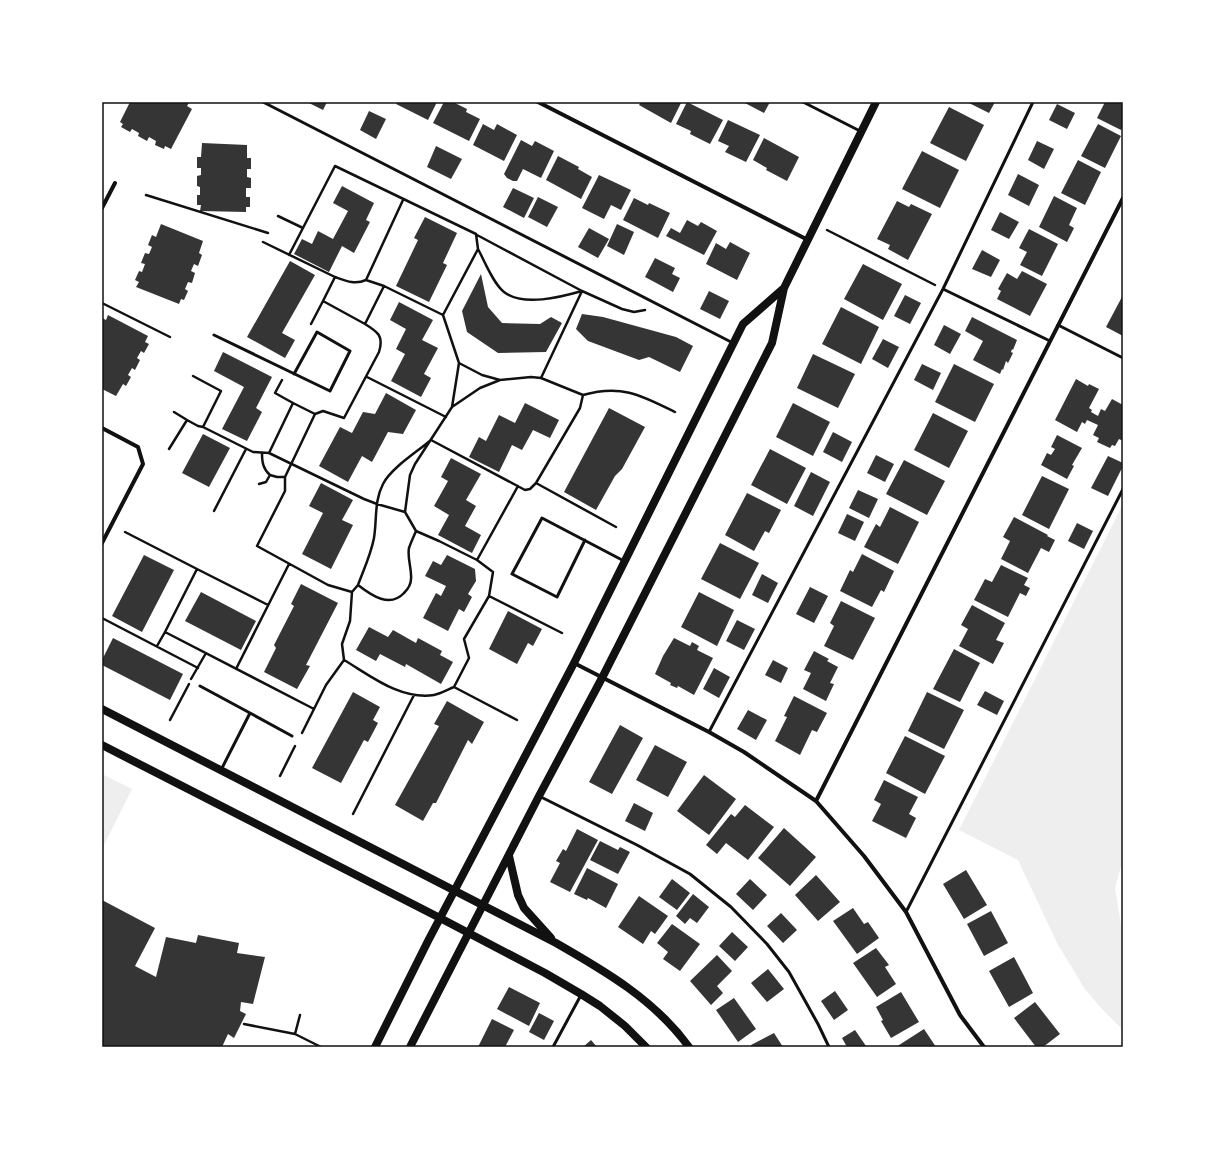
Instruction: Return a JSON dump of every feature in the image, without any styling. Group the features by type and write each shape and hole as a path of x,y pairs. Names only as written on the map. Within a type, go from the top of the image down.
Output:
{"main road":[{"path":"410,1047 539,796 602,678 772,343 784,288 876,102"},
{"path":"375,1047 440,918 574,663 732,343 743,324 784,288"},
{"path":"102,709 440,882 483,906 556,942 634,991 660,1014 689,1047"},
{"path":"102,745 545,973 600,1006 625,1026 646,1047"},
{"path":"509,856 518,894 524,908 556,942"}],"street":[{"path":"538,102 808,240"},
{"path":"102,208 115,183"},
{"path":"816,801 1123,198"},
{"path":"102,428 138,447 143,464 102,544"},
{"path":"574,663 709,732 744,752 816,801 864,856 906,912 960,1015 984,1047"}],"lane":[{"path":"264,102 732,343"},
{"path":"803,102 861,132"},
{"path":"709,732 943,289 1033,102"},
{"path":"943,289 1050,341"},
{"path":"1058,325 1123,358"},
{"path":"214,335 294,374 330,391 350,350 317,332 294,374"},
{"path":"906,912 1123,489"},
{"path":"585,540 557,597 512,574 542,518 585,540 624,561"},
{"path":"200,686 292,736"},
{"path":"221,770 250,713"},
{"path":"539,796 637,844 690,874 731,907 767,944 789,972 829,1047"},
{"path":"553,1047 581,994"}],"path":[{"path":"289,255 335,166 476,234 582,291 622,309 634,312 660,306"},
{"path":"146,195 268,233"},
{"path":"366,280 403,200"},
{"path":"278,216 303,228"},
{"path":"816,224 943,289"},
{"path":"476,234 478,250 497,284 504,292 523,300 563,297 582,291"},
{"path":"263,242 335,277 352,282 361,282 366,280 384,286 443,315 459,363 452,407 414,464 410,476 405,512 416,531 439,540 477,560 493,572 489,596 464,639 469,658 454,687 434,695 414,695 389,687 344,660"},
{"path":"443,315 478,250"},
{"path":"323,301 335,277"},
{"path":"352,592 328,585 258,546 286,490 285,477 315,414 323,411 344,418 367,377 381,345 380,337 376,331 365,324 384,286"},
{"path":"541,378 582,291"},
{"path":"102,303 170,337"},
{"path":"459,363 482,375 500,380"},
{"path":"193,376 221,391 203,427"},
{"path":"367,377 446,417"},
{"path":"452,407 480,388 500,380 530,377 541,378 583,395 600,391 620,390 649,399 675,412"},
{"path":"431,440 524,490 530,489 536,483 580,408 583,395"},
{"path":"269,453 293,403 315,414"},
{"path":"174,412 198,426 203,427 246,449 253,452 269,453 376,504 405,512"},
{"path":"170,449 187,420"},
{"path":"300,736 326,685 344,660 342,644 350,621 352,592 358,585 370,555 374,537 376,504 383,483 390,473 431,440"},
{"path":"214,511 246,449"},
{"path":"262,453 262,463 265,471 270,475 285,477"},
{"path":"259,484 266,482 270,475"},
{"path":"536,483 616,527"},
{"path":"477,560 518,486"},
{"path":"358,585 375,597 386,600 396,600 402,596 407,590 411,581 409,548 416,531"},
{"path":"125,532 268,605"},
{"path":"236,669 289,564"},
{"path":"158,646 197,569"},
{"path":"489,596 562,633"},
{"path":"102,618 198,668"},
{"path":"165,632 314,709"},
{"path":"170,720 206,653"},
{"path":"454,687 518,720"},
{"path":"354,814 414,695"},
{"path":"280,776 297,743"},
{"path":"295,1034 300,1016"},
{"path":"244,1024 295,1034 321,1047"}],"shaded area":[{"path":"1123,504 1123,860 1115,888 1123,938 1123,1030 1084,988 1058,945 1018,860 959,830"},
{"path":"102,774 132,789 102,849"}],"building":[{"path":"130,102 188,102 189,103 187,106 192,109 171,149 165,146 164,149 155,145 156,141 149,137 147,141 138,136 139,133 132,129 130,132 121,127 123,124 120,122"},
{"path":"307,102 327,102 323,110"},
{"path":"398,102 437,102 428,120 396,104"},
{"path":"444,102 453,102 467,109 466,112 480,119 469,141 433,123"},
{"path":"641,102 681,103 671,123 639,105"},
{"path":"687,102 723,120 710,144 690,134 691,131 676,124"},
{"path":"743,102 770,102 764,113"},
{"path":"967,102 995,102 989,113"},
{"path":"1105,102 1123,102 1123,126 1121,130 1097,118"},
{"path":"1057,104 1075,113 1067,129 1049,120"},
{"path":"949,107 984,125 966,161 930,143"},
{"path":"369,111 386,119 376,139 360,130"},
{"path":"728,120 760,135 746,162 725,152 729,146 718,141"},
{"path":"483,124 494,130 497,124 517,135 504,161 473,145"},
{"path":"1098,124 1121,136 1105,168 1081,156"},
{"path":"764,138 799,157 787,181 766,170 767,168 753,160"},
{"path":"521,140 532,146 535,141 554,151 541,178 523,169 517,181 507,178 504,174"},
{"path":"1037,141 1054,149 1044,169 1028,160"},
{"path":"202,143 247,145 247,158 251,158 251,169 247,169 247,177 251,178 251,188 246,188 246,197 250,197 250,207 246,207 246,212 200,211 201,205 197,205 197,195 200,195 200,187 197,186 197,176 201,175 201,168 197,168 197,157 201,157"},
{"path":"436,146 462,159 451,179 427,167"},
{"path":"922,151 959,170 940,208 902,189"},
{"path":"558,156 579,167 578,169 592,177 581,199 546,180"},
{"path":"1078,160 1101,172 1085,205 1061,193"},
{"path":"1018,174 1039,185 1029,206 1008,195"},
{"path":"599,175 631,190 621,210 611,205 604,219 582,208"},
{"path":"342,186 374,203 366,220 370,222 354,253 342,246 329,272 294,254 302,239 312,244 318,231 333,239 348,211 333,203"},
{"path":"513,188 534,198 524,218 503,207"},
{"path":"1054,196 1077,208 1069,225 1074,228 1067,242 1039,227"},
{"path":"538,197 558,207 547,227 528,217"},
{"path":"634,198 670,213 658,238 623,220"},
{"path":"897,201 909,207 911,204 932,214 908,260 888,249 890,245 877,239"},
{"path":"1000,212 1019,222 1009,239 991,230"},
{"path":"425,217 457,233 443,263 447,265 429,302 396,286 418,240 414,238"},
{"path":"687,220 698,226 701,222 717,231 704,255 666,236 671,228 680,233"},
{"path":"161,224 203,241 199,253 202,255 198,266 194,264 191,271 195,273 192,283 188,282 185,289 188,291 184,300 181,299 179,304 136,287 139,282 135,280 139,271 142,272 145,264 141,263 145,253 149,254 152,247 148,245 152,235 156,237"},
{"path":"617,224 634,232 624,255 607,246"},
{"path":"589,228 609,239 598,258 578,247"},
{"path":"1029,229 1058,244 1042,276 1020,265 1027,252 1019,248"},
{"path":"730,242 750,253 737,280 706,264 716,243 726,249"},
{"path":"982,250 1000,260 991,277 972,269"},
{"path":"655,258 675,268 672,274 680,278 673,292 645,277"},
{"path":"290,261 315,275 282,333 295,340 285,358 247,337"},
{"path":"863,264 902,284 883,320 844,299"},
{"path":"1022,271 1047,284 1030,316 997,299 1001,291 998,289 1007,273 1017,279"},
{"path":"481,274 488,307 502,323 540,324 551,317 562,323 546,352 498,353 467,332 462,311"},
{"path":"709,291 729,301 720,319 700,309"},
{"path":"905,295 921,303 910,324 894,316"},
{"path":"1123,295 1123,336 1106,327"},
{"path":"399,302 433,320 422,340 438,348 424,374 431,378 421,397 391,381 405,354 396,349 406,329 390,320"},
{"path":"841,307 879,327 861,364 822,344"},
{"path":"582,314 603,317 676,337 693,346 680,372 649,357 639,360 588,341 576,329"},
{"path":"108,315 148,336 145,342 149,344 144,353 141,351 137,358 140,360 135,370 132,368 128,375 131,377 126,386 123,384 116,396 102,389 102,318 106,320"},
{"path":"972,317 1017,340 1013,350 1012,349 1011,352 1013,353 1008,363 1006,361 1000,374 973,360 983,341 965,331"},
{"path":"944,325 961,334 950,354 934,345"},
{"path":"883,339 899,347 888,368 872,359"},
{"path":"223,352 272,377 256,408 262,412 247,441 222,429 244,387 214,371"},
{"path":"813,354 855,374 838,408 797,388"},
{"path":"922,364 941,373 933,390 914,380"},
{"path":"954,364 994,384 975,422 935,402"},
{"path":"1076,379 1088,386 1089,384 1099,389 1089,408 1092,410 1091,412 1098,416 1101,409 1105,411 1112,399 1123,405 1123,441 1119,439 1115,446 1112,445 1110,448 1097,442 1099,438 1093,435 1098,425 1087,420 1085,424 1082,422 1077,432 1055,420"},
{"path":"386,393 416,410 403,434 388,432 372,462 362,456 348,482 319,466 340,427 352,433 363,412 375,414"},
{"path":"525,403 559,420 550,438 533,430 522,450 512,445 499,472 469,457 479,437 486,441 499,415 515,423"},
{"path":"793,403 830,422 813,456 776,437"},
{"path":"609,408 645,427 622,469 615,476 596,510 564,492"},
{"path":"933,413 968,431 949,468 914,450"},
{"path":"833,432 852,442 842,462 823,452"},
{"path":"203,434 230,448 209,487 182,473"},
{"path":"1057,435 1082,448 1072,465 1074,466 1067,479 1041,465 1047,453 1051,455 1055,449 1051,447"},
{"path":"770,449 806,468 787,504 751,485"},
{"path":"876,455 894,464 885,482 867,473"},
{"path":"1108,456 1123,463 1123,466 1108,496 1091,488"},
{"path":"451,458 481,474 466,500 476,506 465,526 481,535 472,553 438,535 449,515 434,506 448,481 441,477"},
{"path":"904,460 945,481 927,515 886,494"},
{"path":"811,472 830,482 813,516 794,506"},
{"path":"1042,476 1069,489 1049,529 1022,515"},
{"path":"321,483 353,500 342,520 353,525 331,569 302,554 323,513 309,506"},
{"path":"858,490 878,499 869,518 849,508"},
{"path":"747,493 781,510 769,533 765,531 754,551 725,535"},
{"path":"890,507 919,522 898,564 864,547 876,524 880,527"},
{"path":"847,514 864,522 855,541 838,533"},
{"path":"1014,517 1055,540 1049,552 1041,548 1028,573 1001,559 1010,541 1003,537"},
{"path":"1077,523 1093,531 1084,549 1068,541"},
{"path":"720,543 759,563 740,599 701,579"},
{"path":"862,554 894,571 884,592 881,590 872,607 840,591 850,570 853,572"},
{"path":"144,555 174,570 142,632 112,616"},
{"path":"447,555 475,569 476,581 468,594 472,597 464,612 459,609 448,631 423,618 436,593 441,596 446,586 425,576 433,561 441,565"},
{"path":"1001,565 1028,578 1024,585 1030,588 1026,596 1020,593 1008,617 974,600 985,579 992,582"},
{"path":"762,574 778,583 768,603 752,595"},
{"path":"301,584 338,603 306,665 310,666 297,689 264,672 276,648 274,645 294,606 291,604"},
{"path":"810,587 828,596 814,623 796,614"},
{"path":"201,592 256,621 241,650 185,621"},
{"path":"699,592 734,610 717,646 681,627"},
{"path":"841,601 875,618 853,660 824,646 834,626 830,623"},
{"path":"972,605 1005,623 996,640 1004,643 993,664 959,646 968,629 961,625"},
{"path":"508,611 542,629 533,646 528,643 517,664 489,649"},
{"path":"737,620 755,629 744,650 726,641"},
{"path":"369,627 388,637 393,630 416,643 418,638 442,651 440,655 453,662 441,684 406,664 405,667 380,654 376,661 356,650"},
{"path":"113,638 183,674 170,700 102,665 102,660"},
{"path":"674,638 690,646 692,642 699,646 697,650 713,658 694,695 678,686 677,688 670,685 671,683 655,674 663,656"},
{"path":"954,649 980,663 960,702 933,689"},
{"path":"814,651 829,659 827,661 838,667 830,683 834,684 826,701 803,689 811,673 804,670"},
{"path":"773,660 788,668 781,683 765,675"},
{"path":"714,668 730,677 719,698 703,689"},
{"path":"985,691 1004,701 997,715 977,705"},
{"path":"353,692 380,707 373,720 378,723 368,742 364,740 341,783 312,768"},
{"path":"927,692 964,710 944,749 908,731"},
{"path":"794,696 827,713 817,732 812,730 800,755 775,741 787,717 784,716"},
{"path":"447,701 484,722 472,744 468,740 436,803 433,803 423,821 395,805 439,726 434,724"},
{"path":"748,710 767,720 756,740 737,729"},
{"path":"620,725 643,738 612,794 589,782"},
{"path":"905,736 945,756 925,794 886,773"},
{"path":"655,745 687,762 668,797 636,780"},
{"path":"704,775 736,799 709,835 677,811"},
{"path":"884,780 918,797 909,814 916,818 906,838 872,821 881,804 874,800"},
{"path":"634,803 653,813 645,831 625,821"},
{"path":"745,805 774,827 748,860 726,843 717,854 706,845 731,814 735,817"},
{"path":"784,828 816,857 790,886 758,858"},
{"path":"577,829 598,840 570,892 550,882 560,863 556,861 563,849 566,851"},
{"path":"600,841 618,850 620,847 630,852 618,874 590,860"},
{"path":"587,868 618,884 606,908 588,898 587,900 574,894"},
{"path":"966,870 987,905 964,919 943,884"},
{"path":"816,875 840,902 818,921 795,895"},
{"path":"672,879 690,893 677,910 659,897"},
{"path":"750,879 767,895 753,910 736,894"},
{"path":"693,894 709,907 697,923 690,918 685,924 676,916"},
{"path":"639,896 668,916 655,934 651,931 643,944 618,927"},
{"path":"102,900 155,928 135,966 156,977 166,937 196,943 198,935 239,943 237,953 265,957 253,1004 241,1002 240,1011 246,1014 234,1038 228,1034 222,1047 102,1047"},
{"path":"853,908 864,924 868,922 879,938 857,954 833,921"},
{"path":"991,911 1008,943 984,956 967,924"},
{"path":"781,913 797,930 783,943 767,926"},
{"path":"672,924 700,944 680,971 663,959 668,952 657,943"},
{"path":"732,932 748,947 735,961 719,946"},
{"path":"876,948 889,965 885,967 896,984 877,997 853,963"},
{"path":"717,955 732,971 717,986 723,993 711,1005 690,981"},
{"path":"1014,957 1033,993 1009,1007 989,971"},
{"path":"768,969 784,989 767,1002 751,983"},
{"path":"509,987 540,1003 529,1026 497,1009"},
{"path":"835,991 848,1010 834,1020 821,1001"},
{"path":"901,992 919,1022 891,1038 881,1021 883,1020 876,1007"},
{"path":"734,998 756,1029 738,1042 716,1010"},
{"path":"1035,1002 1060,1034 1043,1047 1036,1047 1014,1018"},
{"path":"539,1013 554,1021 544,1040 529,1032"},
{"path":"492,1019 514,1030 505,1047 478,1047"},
{"path":"924,1029 936,1047 896,1047"},
{"path":"855,1030 866,1046 847,1047 842,1038"},
{"path":"774,1033 783,1047 752,1047 751,1045"},
{"path":"591,1040 597,1047 583,1047"}]}
